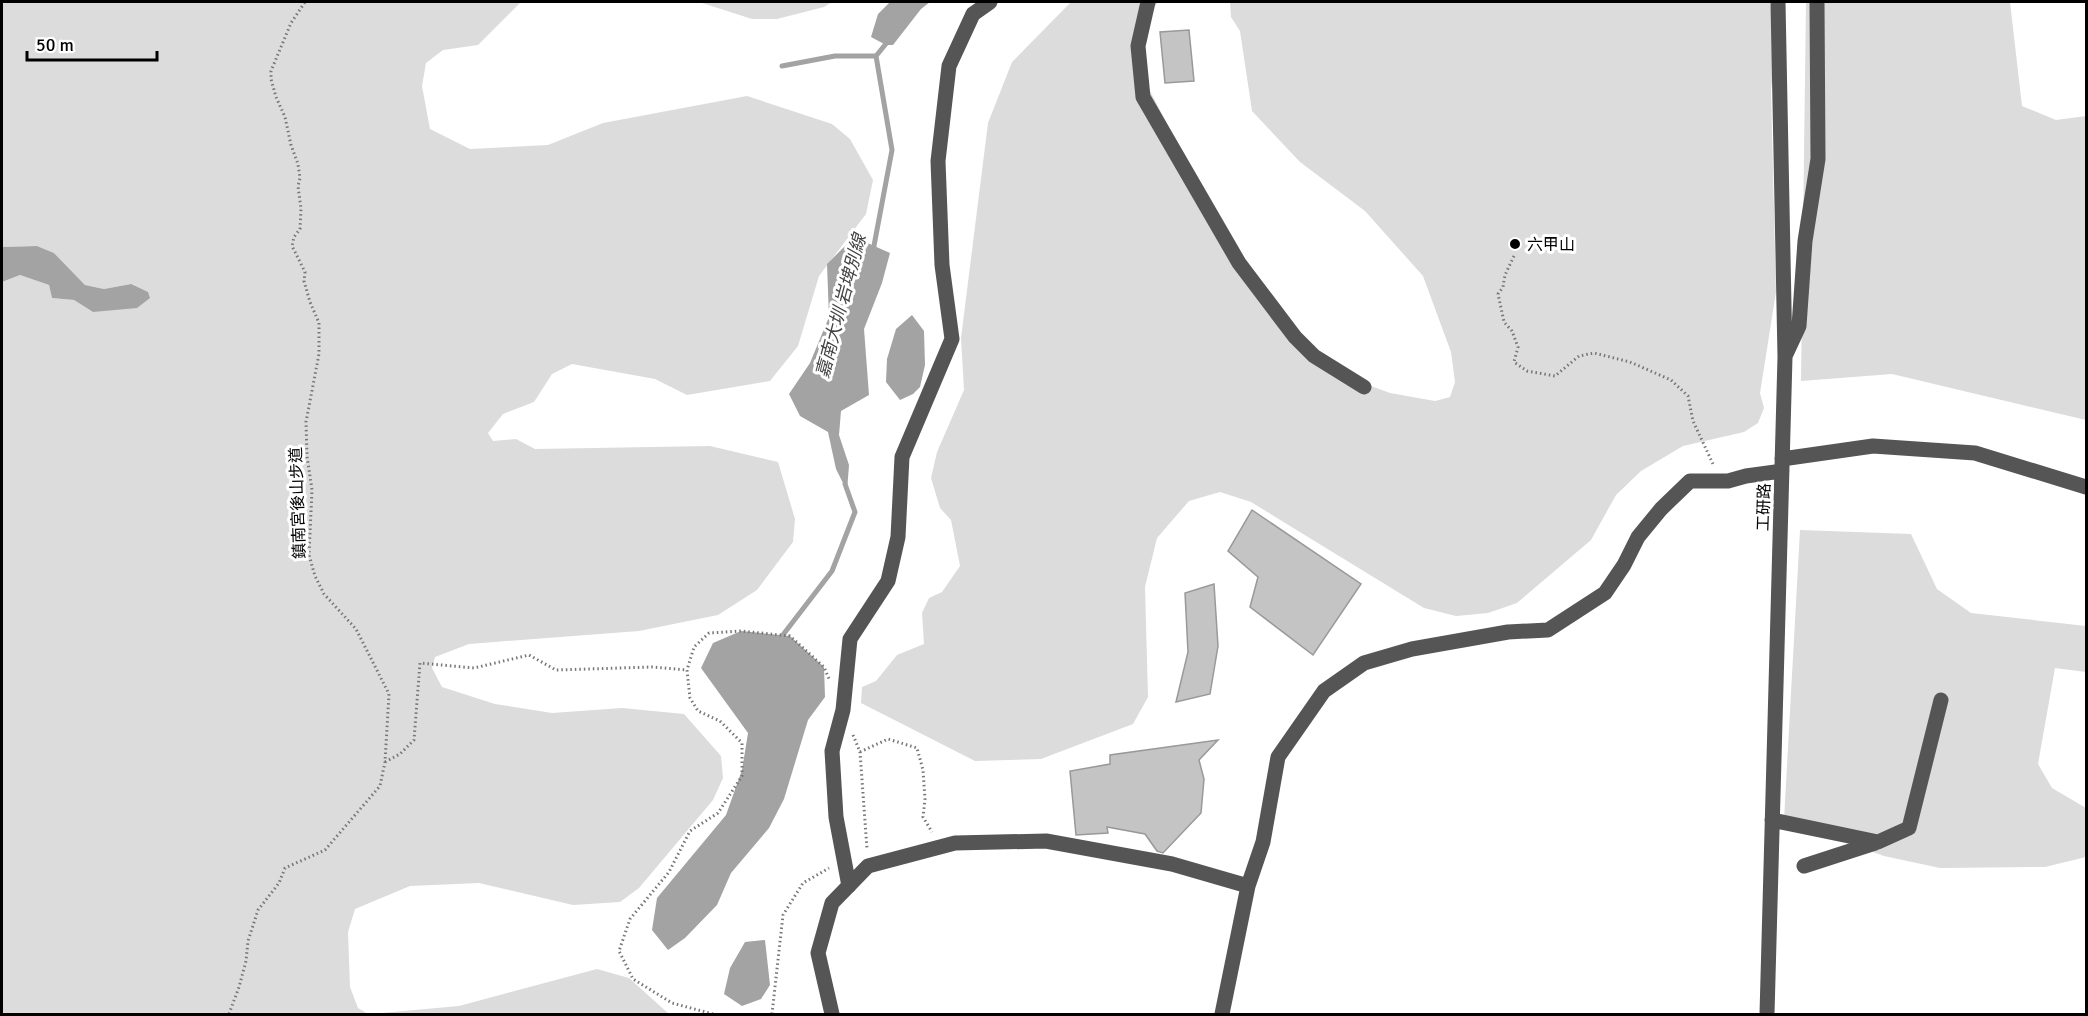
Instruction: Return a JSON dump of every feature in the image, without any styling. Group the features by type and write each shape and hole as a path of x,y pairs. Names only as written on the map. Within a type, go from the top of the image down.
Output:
{"street":[{"path":"849,886 836,817 832,751 843,710 850,639 888,581 898,537 902,457 952,339 942,266 939,149 949,66 973,14 990,2"},
{"path":"1148,2 1138,46 1143,97 1239,263 1295,337 1314,356 1364,387"},
{"name":"工研路","path":"1767,1014 1785,357 1778,2"},
{"path":"1785,357 1799,326 1805,241 1818,159 1817,2"},
{"path":"1222,1014 1248,886 1263,842 1278,757 1324,691 1364,663 1412,649 1508,632 1548,630 1605,593 1624,565 1638,537 1661,509 1690,481 1728,482 1782,465 1873,446 1976,453 2086,487"},
{"path":"1804,866 1878,842 1910,828 1941,700"},
{"path":"1772,820 1878,842"},
{"path":"832,1014 818,952 832,903 868,866 956,843 1046,841 1172,864 1248,886"}],"path":[{"name":"鎮南宮後山步道","path":"229,1014 246,962 248,941 258,910 279,883 285,868 325,850 356,816 369,796 380,786 385,762 390,694 356,628 324,594 315,576 309,555 312,490 307,456 306,422 319,354 319,323 304,281 305,272 292,246 294,237 300,229 301,209 298,186 300,178 285,117 271,79 271,71 291,23 305,2"},
{"path":"1514,256 1505,275 1503,287 1498,294 1504,322 1512,331 1518,347 1514,362 1527,371 1555,376 1578,356 1594,353 1630,362 1671,380 1688,396 1693,421 1713,464 1728,482"},
{"path":"713,1014 672,1003 633,979 619,951 630,919 669,872 690,831 718,813 741,776 742,743 720,721 698,711 690,698 687,670 694,647 710,633 741,631 790,636 824,667 860,752 868,866"},
{"path":"385,762 400,754 414,740 420,663 474,668 529,655 556,670 652,667 687,670"},
{"path":"860,752 888,740 917,748 925,789 923,817 941,847"},
{"path":"772,1014 783,915 803,883 844,859"}],"shaded area":[{"path":"2,2 521,2 478,45 443,50 426,63 422,86 430,129 470,149 548,145 603,123 747,96 832,124 850,139 873,180 866,214 819,276 798,346 770,381 687,395 655,379 572,364 552,374 534,402 503,414 488,433 493,441 516,439 535,449 710,446 778,462 795,519 793,542 757,590 718,615 639,631 469,644 435,657 432,668 442,687 495,704 552,713 622,708 684,714 721,756 723,778 713,800 639,888 620,902 573,905 479,883 410,886 355,909 348,932 350,987 358,1008 368,1014 2,1014 2,282 20,275 49,285 52,298 74,300 93,312 131,284 104,289 85,285 54,253 37,246 2,247"},
{"path":"699,2 832,2 824,7 777,19 752,19"},
{"path":"1071,2 1158,2 1134,36 1137,66 1237,258 1306,345 1360,382 1390,393 1435,401 1450,397 1455,382 1451,352 1423,276 1365,211 1300,162 1252,111 1240,31 1231,17 1230,2 1770,2 1776,41 1771,90 1776,292 1760,393 1764,408 1758,423 1744,432 1683,446 1641,471 1616,495 1591,540 1517,603 1488,613 1456,616 1424,608 1251,502 1220,492 1189,501 1157,538 1145,587 1148,697 1133,724 1041,759 975,761 861,703 862,687 876,681 897,655 924,644 922,613 929,598 942,592 960,566 951,520 940,508 931,478 937,452 964,390 961,338 988,123 1012,62"},
{"path":"1806,2 2010,2 2022,106 2056,120 2086,116 2086,420 1892,374 1801,381"},
{"path":"1800,530 1911,534 1937,589 1971,613 2086,626 2086,672 2055,668 2038,764 2052,788 2086,808 2086,857 2045,867 1940,868 1884,856 1784,820"},
{"path":"597,969 629,978 669,1014 370,1014 459,1006"}],"water":[{"path":"890,2 930,2 921,9 893,45 886,45 871,37 878,14"},
{"path":"854,237 890,253 882,283 864,329 869,395 841,411 839,435 849,465 847,491 836,469 828,432 800,416 789,394 810,363 829,317 827,264"},
{"path":"37,246 54,253 85,285 104,289 131,284 148,292 150,298 137,308 93,312 74,300 52,298 49,285 20,275 2,282 2,247"},
{"path":"912,315 924,331 925,365 920,387 913,394 900,400 886,382 887,359 896,329"},
{"path":"741,631 790,636 824,667 825,697 808,720 784,799 769,828 731,873 717,905 685,938 668,950 652,930 657,898 726,815 742,770 748,733 701,668 713,643"},
{"path":"765,940 770,985 761,999 742,1006 724,994 730,968 745,942"}],"building":[{"path":"1189,30 1194,81 1165,83 1160,32"},
{"path":"1252,510 1361,584 1313,655 1250,607 1258,577 1228,551"},
{"path":"1214,584 1218,646 1210,694 1176,702 1188,652 1185,593"},
{"path":"1218,740 1199,760 1204,779 1201,813 1163,853 1157,851 1145,834 1107,827 1108,833 1076,835 1070,771 1110,764 1110,755"}],"waterway":[{"name":"嘉南大圳 岩埤別線","path":"873,251 892,150 876,56 889,40"},
{"path":"782,66 835,56 876,56"},
{"name":"嘉南大圳 岩埤別線","path":"779,640 832,571 855,512 845,484"}],"place":[{"name":"六甲山","path":"1515,244"}]}
